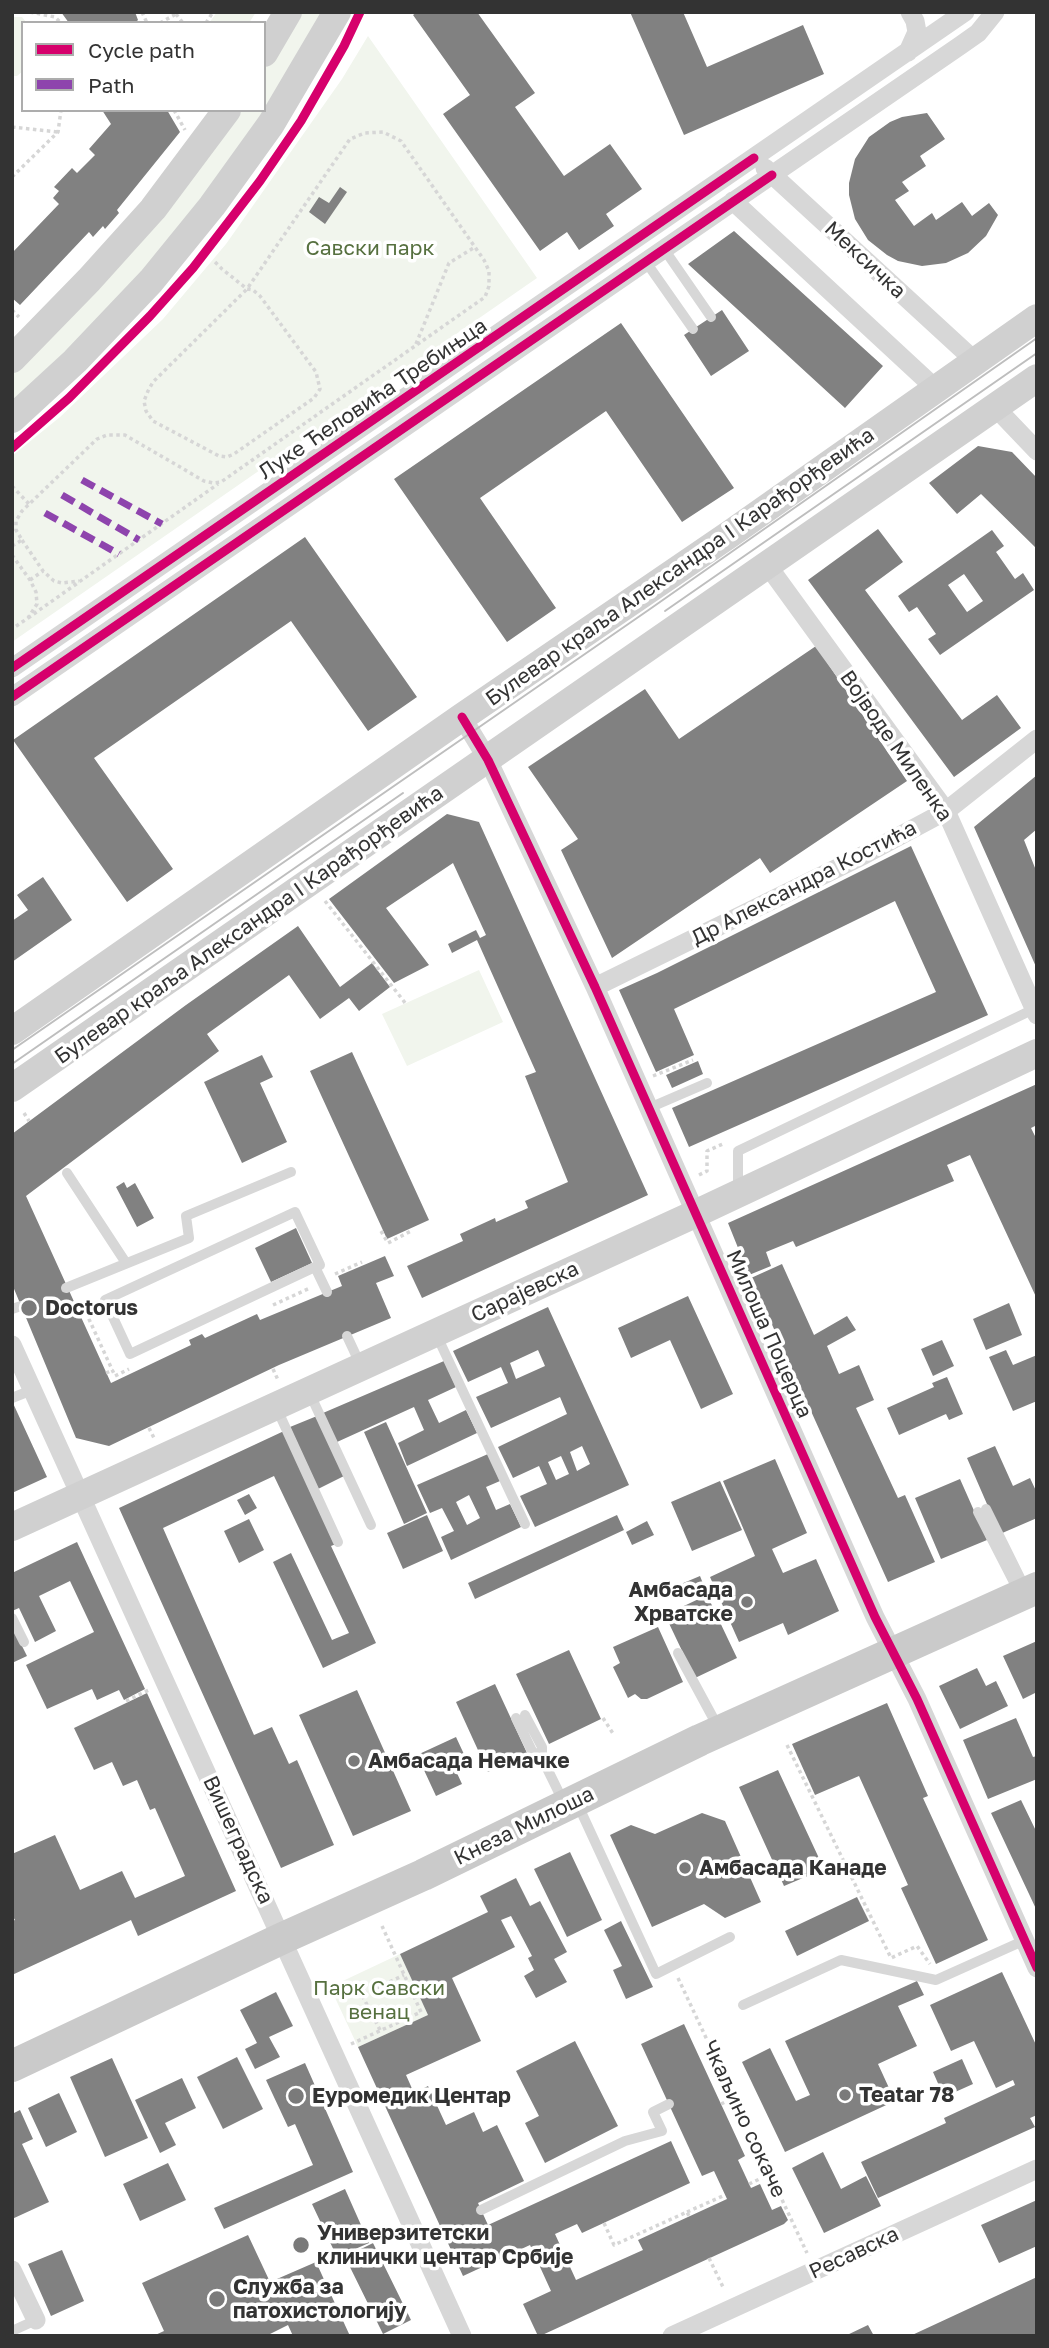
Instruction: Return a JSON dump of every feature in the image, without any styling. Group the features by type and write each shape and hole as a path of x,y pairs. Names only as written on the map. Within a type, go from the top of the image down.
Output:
{"main road":[{"path":"266,50 288,12"},
{"path":"12,419 75,360 151,281 212,206 271,124 337,12"},
{"path":"12,359 153,209 226,112"},
{"name":"Булевар краља Александра I Карађорђевића","path":"18,1025 730,534 1037,318"},
{"name":"Булевар краља Александра I Карађорђевића","path":"18,1101 488,760 1037,378"},
{"name":"Сарајевска","path":"12,1527 80,1496 277,1394 309,1391 1037,1053"},
{"name":"Кнеза Милоша","path":"12,2066 571,1804 720,1731 1028,1592"}],"street":[{"path":"908,52 915,41 916,32 915,21 910,12"},
{"name":"Луке Ћеловића Требињца","path":"12,668 965,12"},
{"path":"978,33 985,12"},
{"name":"Луке Ћеловића Требињца","path":"12,697 978,33 995,12"},
{"name":"Мексичка","path":"754,158 975,361"},
{"path":"733,201 936,390"},
{"path":"995,407 1037,451"},
{"name":"Војводе Миленка","path":"768,566 946,811 1035,1012"},
{"name":"Милоша Поцерца","path":"462,717 488,760 595,987 891,1653 917,1699 1037,1968"},
{"name":"Др Александра Костића","path":"595,987 705,942 867,861 946,811 1037,739"},
{"name":"Вишеградска","path":"12,1345 462,2336"},
{"name":"Ресавска","path":"672,2336 1037,2169"},
{"path":"12,2270 36,2320"}],"lane":[{"path":"664,249 711,317"},
{"path":"646,262 693,329"},
{"path":"738,1194 738,1151 1035,1012"},
{"path":"649,1108 707,1083"},
{"path":"66,1288 189,1238 186,1216 291,1172"},
{"path":"67,1173 126,1264"},
{"path":"295,1212 320,1265 313,1269 130,1354 105,1300 295,1212"},
{"path":"313,1269 324,1293"},
{"path":"436,1333 525,1524"},
{"path":"344,1337 358,1368"},
{"path":"12,1398 32,1390"},
{"path":"309,1391 371,1525"},
{"path":"277,1394 338,1542"},
{"path":"982,1511 1028,1592"},
{"path":"12,1618 24,1642"},
{"path":"678,1653 720,1731"},
{"path":"521,1716 542,1747 542,1758 571,1804 656,1974 730,1937"},
{"path":"743,2005 841,1960 936,1980 1023,1941"},
{"path":"481,2210 625,2141 662,2131 653,2112 669,2105"},
{"path":"420,2240 442,2230"},
{"path":"12,2331 36,2320"}],"path":[{"path":"30,12 55,16 59,21"},
{"path":"12,177 58,132 61,112"},
{"path":"175,112 187,134"},
{"path":"12,127 58,132"},
{"path":"12,629 485,298 489,286 489,271 475,247 401,141 383,132 365,133 350,139 247,289 153,382 145,401 146,411 153,421 219,456 227,457 314,398 320,389 316,372 260,296 247,289 214,260"},
{"path":"415,346 449,263 475,247"},
{"path":"12,310 19,317"},
{"path":"84,580 62,583 54,581 43,571 14,523 29,504 97,439 117,433 125,435 204,481 221,482"},
{"path":"12,486 29,504"},
{"path":"12,546 22,540"},
{"path":"12,555 36,592 37,604 28,618"},
{"path":"30,580 43,571"},
{"path":"323,899 406,1004"},
{"path":"651,1077 693,1060"},
{"path":"18,1101 29,1121"},
{"path":"381,1231 388,1243 411,1231"},
{"path":"344,1270 362,1262"},
{"path":"273,1369 277,1394"},
{"path":"106,1373 113,1370"},
{"path":"149,1427 155,1439"},
{"path":"126,1701 156,1686"},
{"path":"603,1718 614,1735"},
{"path":"787,1745 891,1958 917,1946 936,1973"},
{"path":"349,2044 421,2012 382,1926"},
{"path":"381,2030 362,1995 404,1975"},
{"path":"721,2104 734,2098"},
{"path":"749,2184 770,2175"},
{"path":"604,2223 614,2245 688,2214 725,2195"},
{"path":"709,2258 723,2287"}],"green space":[{"path":"217,12 256,12 250,21 210,21"},
{"path":"288,12 337,12 271,124 12,419 12,359 225,112 266,112 266,49"},
{"path":"12,17 22,17 25,21 21,21 21,73 12,76"},
{"name":"Савски парк","path":"368,36 537,278 12,642 12,456 60,417 163,319 226,244 342,79"},
{"path":"479,970 503,1022 407,1066 382,1014"},
{"name":"Парк Савски венац","path":"400,1954 428,2015 358,2047 330,1987"}],"building":[{"path":"61,12 135,12 138,20 137,21 68,21"},
{"path":"417,12 477,12 535,93 515,107 564,176 610,144 642,189 606,214 614,226 579,250 567,232 540,251 443,114 470,95 413,15"},
{"path":"630,12 683,12 707,67 803,25 824,74 684,135"},
{"path":"103,112 168,112 180,132 117,210 119,213 105,229 103,226 93,237 89,232 20,305 12,298 12,253 59,204 53,198 59,191 54,187 72,168 77,173 95,155 89,149 111,124"},
{"path":"927,113 945,139 920,156 926,166 902,182 909,191 895,200 914,226 932,213 936,220 962,202 972,216 989,203 998,215 986,236 968,253 946,263 922,266 898,261 868,240 855,219 849,183 855,159 869,137 902,117"},
{"path":"340,187 347,192 325,224 309,212 319,197 329,203"},
{"path":"734,231 883,366 845,408 688,264"},
{"path":"722,310 749,351 711,376 684,335"},
{"path":"621,323 734,488 682,522 606,411 480,498 556,608 507,642 394,479"},
{"path":"978,446 1012,452 1037,478 1037,549 981,494 957,514 929,483"},
{"path":"878,529 903,562 865,590 962,720 997,695 1021,728 954,777 808,580"},
{"path":"992,530 1004,546 996,552 1015,579 1023,573 1034,590 940,655 928,639 936,634 917,607 909,612 898,596","holes":["964,574 983,601 967,612 948,585"]},
{"path":"305,537 417,697 368,731 291,621 94,758 173,869 127,902 13,740"},
{"path":"816,646 907,781 770,873 760,858 612,958 561,850 578,839 528,767 645,689 679,739"},
{"path":"1037,775 1037,829 1024,840 1037,873 1037,969 974,827"},
{"path":"447,814 479,822 648,1195 422,1298 407,1266 463,1241 460,1234 495,1218 496,1222 528,1208 525,1201 568,1182 525,1076 536,1072 477,940 452,953 448,944 476,930 480,938 486,935 453,863 386,908 429,965 394,983 329,899"},
{"path":"911,846 988,1015 689,1147 672,1108 936,992 895,901 674,1009 694,1055 656,1072 619,990"},
{"path":"43,877 72,920 12,962 12,921 28,910 17,895"},
{"path":"298,926 340,987 372,963 390,987 359,1011 349,998 320,1019 289,975 207,1034 219,1051 26,1196 111,1383 191,1345 189,1340 202,1334 205,1338 257,1314 260,1320 342,1286 338,1276 385,1256 394,1276 376,1283 391,1318 279,1365 109,1446 76,1438 12,1284 12,1134"},
{"path":"352,1052 429,1220 387,1239 310,1071"},
{"path":"262,1055 273,1077 260,1083 287,1142 242,1163 204,1082"},
{"path":"698,1061 703,1074 672,1088 666,1075"},
{"path":"1037,1084 1037,1125 1031,1128 1037,1140 1037,1299 970,1155 947,1165 954,1181 796,1247 793,1241 766,1252 771,1266 749,1275 728,1223"},
{"path":"124,1182 127,1188 135,1183 154,1218 137,1227 116,1187"},
{"path":"296,1228 312,1263 271,1282 255,1248"},
{"path":"782,1264 814,1335 847,1316 856,1330 827,1346 839,1374 859,1365 874,1400 856,1408 898,1498 905,1495 935,1562 888,1582 751,1278"},
{"path":"688,1296 733,1394 701,1409 670,1340 631,1358 618,1328"},
{"path":"1009,1303 1022,1335 986,1350 973,1319"},
{"path":"548,1307 629,1485 535,1527 520,1496 547,1484 539,1466 513,1478 498,1447 567,1414 560,1397 491,1428 476,1397 508,1383 501,1367 468,1382 453,1351","holes":["538,1350 545,1366 516,1379 510,1363","582,1446 590,1464 577,1471 570,1452","561,1456 569,1474 556,1480 548,1462"]},
{"path":"942,1340 954,1366 933,1376 921,1349"},
{"path":"1006,1350 1013,1365 1037,1355 1037,1401 1013,1411 989,1357"},
{"path":"444,1361 456,1387 428,1400 439,1423 466,1410 477,1433 407,1466 398,1443 424,1430 414,1407 337,1442 323,1413"},
{"path":"947,1377 963,1414 949,1420 946,1414 899,1435 887,1408 934,1387 932,1383"},
{"path":"12,1401 47,1477 12,1493"},
{"path":"317,1416 344,1476 318,1489 290,1427"},
{"path":"386,1422 427,1513 404,1524 364,1432"},
{"path":"284,1431 336,1544 331,1546 376,1643 323,1668 273,1562 291,1553 332,1640 349,1633 274,1476 163,1528 254,1735 272,1727 289,1764 297,1760 334,1845 281,1868 119,1508"},
{"path":"995,1446 1013,1486 1030,1478 1037,1493 1037,1518 1000,1534 967,1458"},
{"path":"488,1454 500,1481 486,1487 496,1510 510,1504 521,1527 451,1560 441,1537 454,1531 442,1508 430,1513 417,1485","holes":["469,1495 480,1518 467,1525 456,1502"]},
{"path":"775,1459 807,1533 772,1549 783,1573 816,1559 839,1611 788,1635 783,1623 739,1642 710,1577 755,1556 723,1481"},
{"path":"960,1479 987,1540 941,1559 915,1498"},
{"path":"720,1481 742,1530 692,1551 671,1502"},
{"path":"249,1494 257,1508 245,1515 237,1500"},
{"path":"427,1515 443,1551 403,1569 387,1533"},
{"path":"617,1515 624,1530 475,1599 468,1583"},
{"path":"249,1519 264,1550 239,1563 224,1531"},
{"path":"647,1521 654,1535 632,1545 626,1532"},
{"path":"77,1542 145,1689 124,1700 119,1690 97,1700 92,1689 47,1709 26,1665 94,1632 70,1581 39,1596 56,1631 35,1642 19,1608 12,1611 12,1573"},
{"path":"700,1576 706,1591 687,1599 681,1584"},
{"path":"707,1595 737,1658 695,1678 665,1615"},
{"path":"12,1626 27,1656 12,1663"},
{"path":"658,1627 683,1682 647,1699 641,1699 635,1694 628,1698 613,1667 620,1663 613,1647"},
{"path":"1037,1641 1037,1692 1023,1699 1003,1656"},
{"path":"569,1650 601,1719 549,1744 516,1674"},
{"path":"977,1668 986,1686 996,1681 1008,1706 960,1729 939,1686"},
{"path":"495,1684 527,1753 488,1772 456,1702"},
{"name":"Амбасада Немачке","path":"357,1690 411,1811 353,1836 299,1715"},
{"path":"147,1693 236,1891 138,1936 131,1920 12,1975 12,1921 15,1920 12,1915 12,1854 55,1835 80,1890 122,1871 135,1898 185,1876 155,1808 150,1810 137,1780 123,1786 112,1762 94,1770 74,1728"},
{"path":"887,1703 928,1796 923,1798 988,1940 936,1964 901,1888 908,1885 859,1776 815,1795 792,1744"},
{"path":"1016,1718 1033,1757 1037,1756 1037,1779 988,1799 963,1740"},
{"path":"456,1737 469,1765 456,1771 462,1784 436,1796 417,1755"},
{"path":"778,1770 824,1869 784,1886 739,1787"},
{"path":"1021,1800 1037,1833 1037,1911 991,1813"},
{"name":"Амбасада Канаде","path":"702,1813 725,1821 761,1902 725,1918 704,1904 652,1927 610,1835 631,1825 655,1834"},
{"path":"570,1852 602,1920 567,1937 534,1869"},
{"path":"516,1878 530,1906 540,1901 567,1952 554,1959 567,1982 536,1998 524,1976 534,1970 528,1958 532,1956 511,1916 501,1920 515,1947 452,1978 481,2041 406,2075 414,2093 428,2086 446,2125 474,2112 483,2132 497,2125 524,2181 478,2203 488,2225 671,2141 690,2183 582,2233 577,2224 555,2234 576,2280 643,2250 638,2240 727,2199 714,2171 702,2176 641,2044 684,2024 745,2156 738,2160 751,2188 760,2184 772,2210 781,2206 788,2220 540,2336 523,2304 551,2291 530,2245 463,2276 358,2047 428,2015 400,1954 488,1912 480,1896"},
{"path":"857,1897 869,1921 797,1956 785,1931"},
{"path":"621,1921 653,1987 626,1999 613,1970 622,1966 604,1930"},
{"path":"1002,1972 1037,2047 1037,2115 1030,2118 1035,2127 878,2198 861,2162 946,2123 944,2118 1015,2085 1013,2080 996,2088 974,2041 951,2051 930,2005"},
{"path":"917,1981 924,1995 898,2006 917,2046 878,2064 895,2101 785,2152 742,2062 770,2048 796,2101 810,2095 785,2041"},
{"path":"276,1992 293,2026 269,2037 280,2057 255,2069 245,2049 257,2043 240,2010"},
{"path":"575,2041 618,2126 545,2163 525,2123 539,2116 516,2071"},
{"path":"237,2057 263,2109 223,2129 197,2077"},
{"path":"112,2058 148,2138 105,2157 70,2077"},
{"path":"962,2059 973,2084 944,2097 933,2072"},
{"path":"305,2063 353,2172 224,2229 214,2208 313,2165 295,2124 288,2127 266,2080"},
{"path":"182,2078 196,2108 165,2123 176,2145 160,2153 135,2100"},
{"path":"59,2093 77,2132 46,2147 28,2108"},
{"path":"20,2110 33,2139 22,2144 49,2202 12,2219 12,2114"},
{"path":"823,2152 841,2189 866,2176 881,2206 824,2233 792,2168"},
{"path":"168,2163 186,2200 140,2221 123,2184"},
{"path":"345,2189 369,2243 337,2257 312,2204"},
{"path":"1037,2200 1037,2246 999,2263 981,2225"},
{"path":"248,2235 270,2282 316,2262 350,2336 293,2336 288,2325 266,2336 153,2336 164,2331 142,2283"},
{"path":"373,2243 411,2320 383,2334 345,2257"},
{"path":"62,2250 84,2301 51,2316 28,2264"},
{"path":"1037,2277 1037,2336 910,2336"},
{"path":"868,2325 874,2336 845,2336"}],"tram line":[{"path":"12,1050 1037,338"},
{"path":"665,611 1037,353"},
{"path":"12,1064 403,793"}],"marked path":[{"path":"82,480 162,524"},
{"path":"62,495 139,540"},
{"path":"45,513 119,554"}],"cycle path":[{"path":"12,448 69,398 193,268 260,181 301,121 344,46 360,12"},
{"path":"12,668 754,158"},
{"path":"12,697 772,175"},
{"path":"462,717 488,760 595,987 875,1617 917,1699 1037,1968"}],"place":[{"name":"Doctorus","path":"29,1308"},
{"name":"Амбасада Хрватске","path":"747,1602"},
{"name":"Амбасада Немачке","path":"354,1761"},
{"name":"Амбасада Канаде","path":"685,1868"},
{"name":"Teatar 78","path":"845,2095"},
{"name":"Еуромедик Центар","path":"296,2096"},
{"name":"Универзитетски клинички центар Србије","path":"301,2245"},
{"name":"Служба за патохистологију","path":"217,2299"}]}
